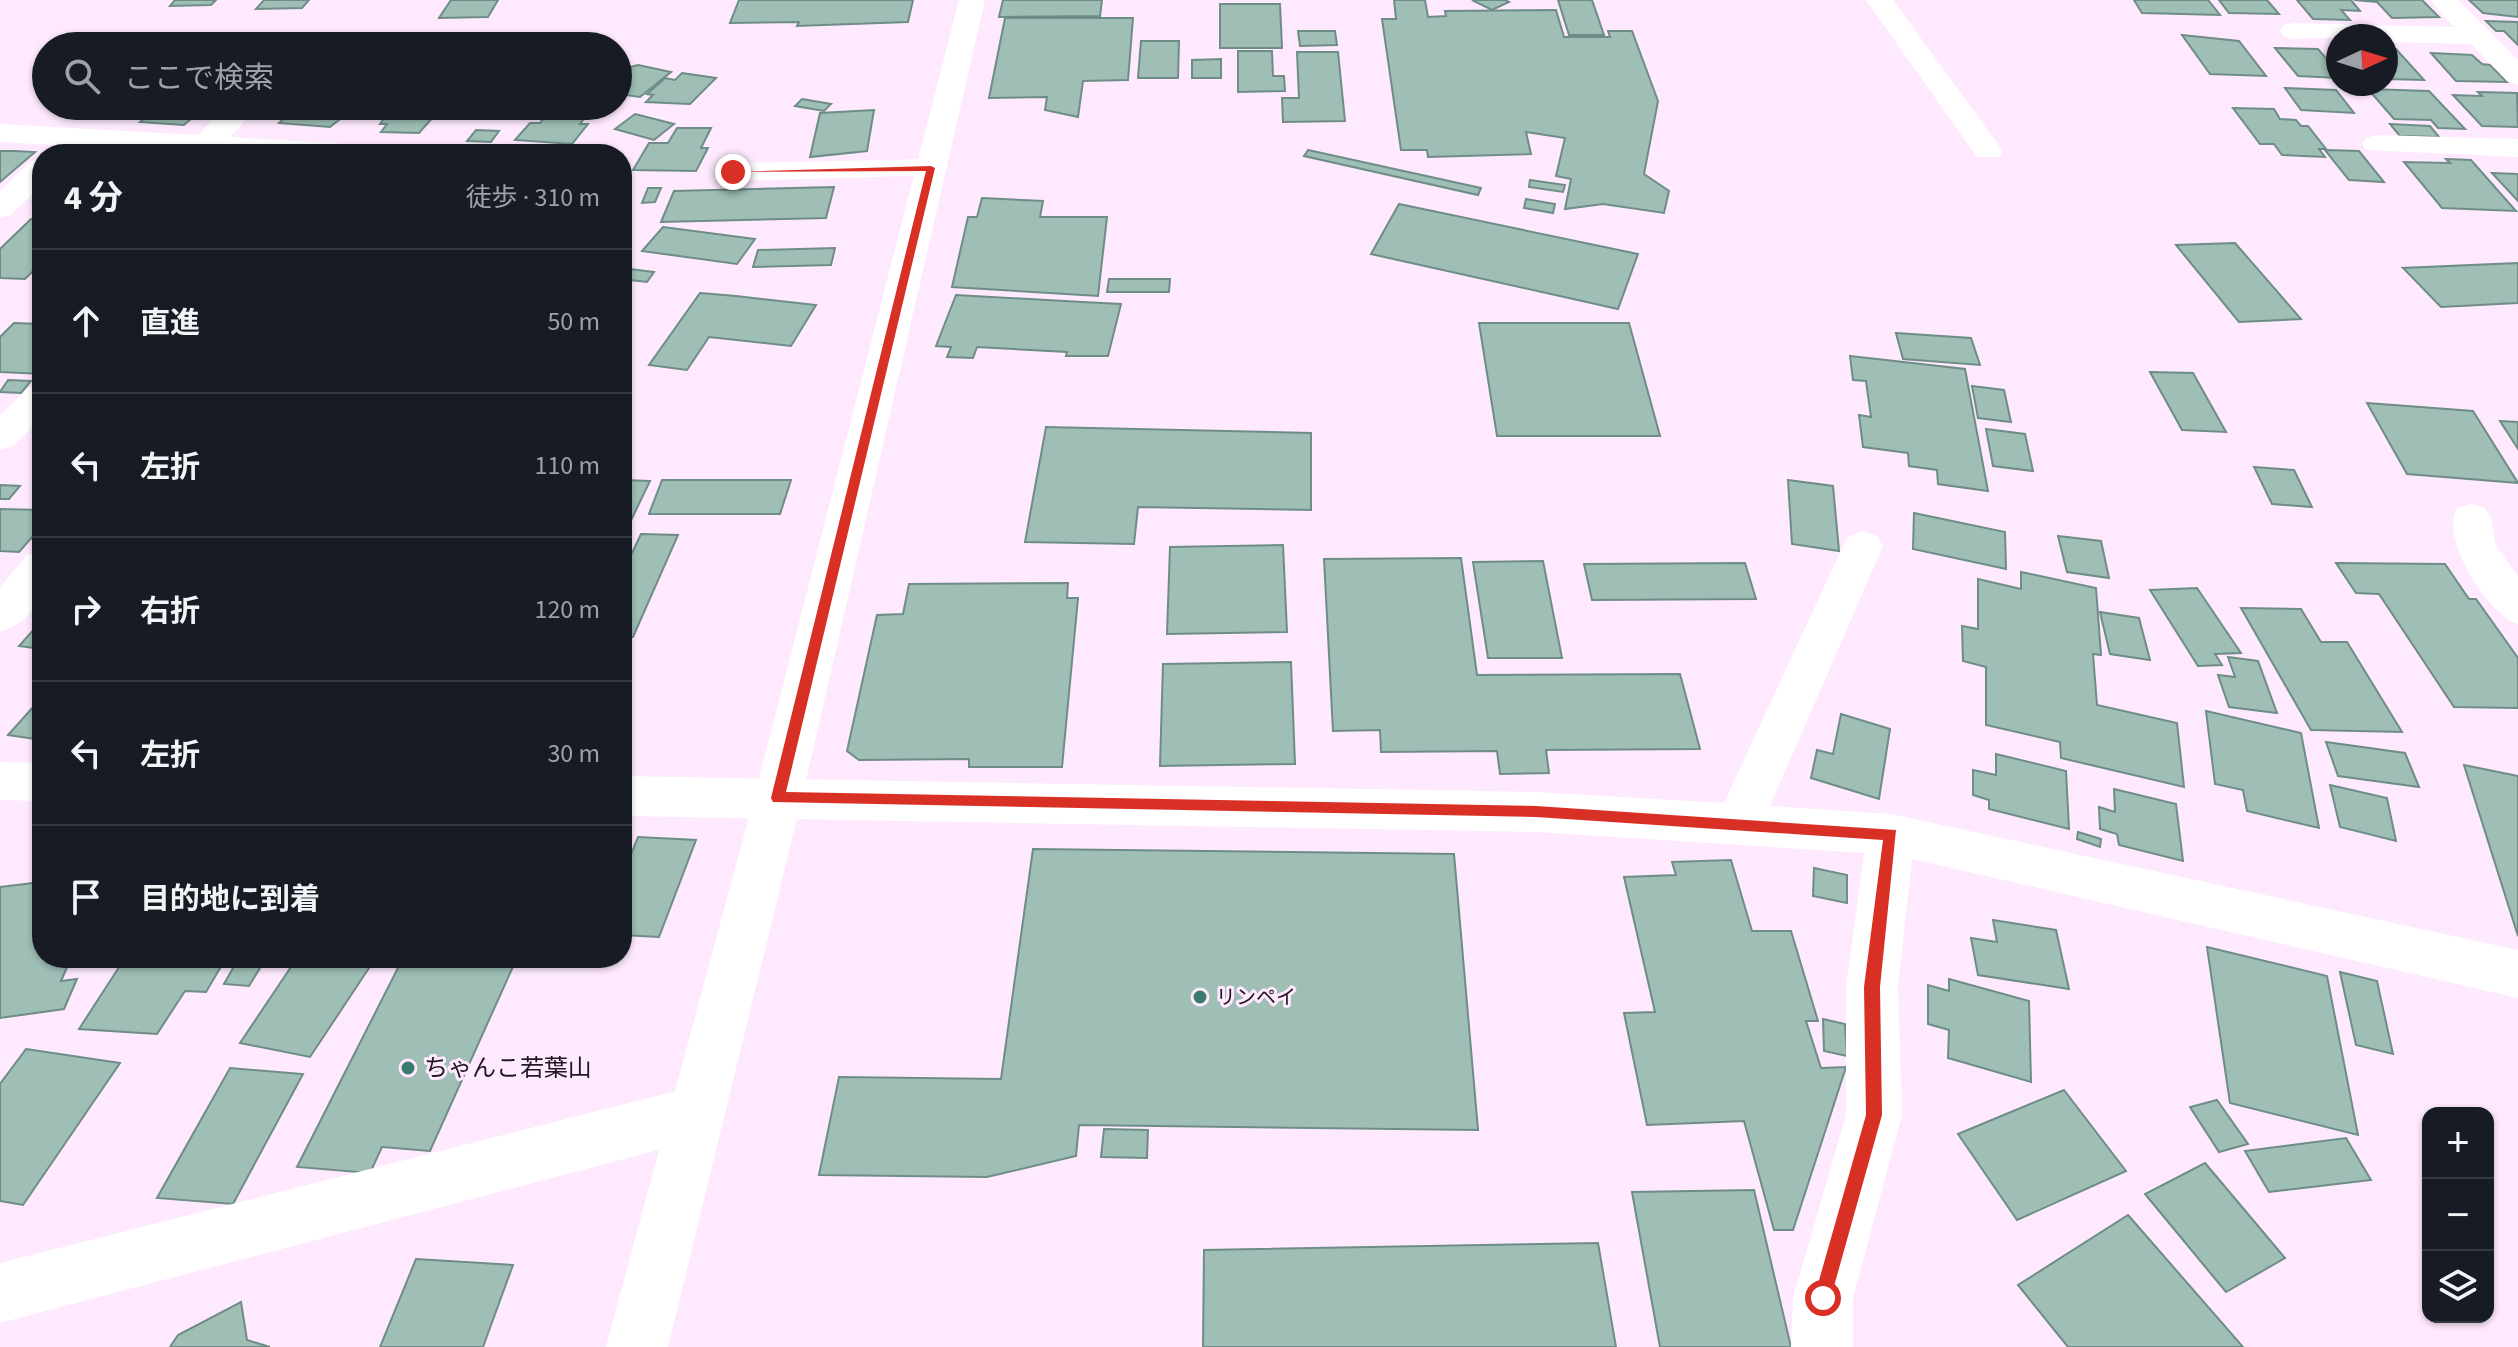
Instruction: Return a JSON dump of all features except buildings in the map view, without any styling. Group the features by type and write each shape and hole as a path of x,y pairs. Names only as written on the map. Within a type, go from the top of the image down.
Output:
{"street":[{"path":"637,1347 778,798 972,0"},
{"path":"1879,0 1988,151"},
{"path":"2443,0 2498,48 2518,76"},
{"path":"2294,31 2498,48"},
{"path":"207,143 229,120"},
{"path":"0,133 60,144"},
{"path":"136,144 216,144"},
{"path":"2377,144 2518,148"},
{"path":"733,172 931,168"},
{"path":"0,208 32,178"},
{"path":"0,437 32,406"},
{"path":"2471,518 2476,549 2518,608"},
{"path":"1738,824 1863,546"},
{"path":"0,616 32,578"},
{"path":"0,781 32,782"},
{"path":"632,796 1536,812 1891,834 2518,974"},
{"path":"1822,1347 1823,1298 1874,1115 1872,987 1891,834"},
{"path":"0,1293 696,1113"}],"place":[{"name":"リンペイ","path":"1200,997"},
{"name":"ちゃんこ若葉山","path":"408,1068"}],"route":[{"path":"733,172 931,168 778,798 1536,812 1891,834 1872,987 1874,1115 1823,1298"}]}
